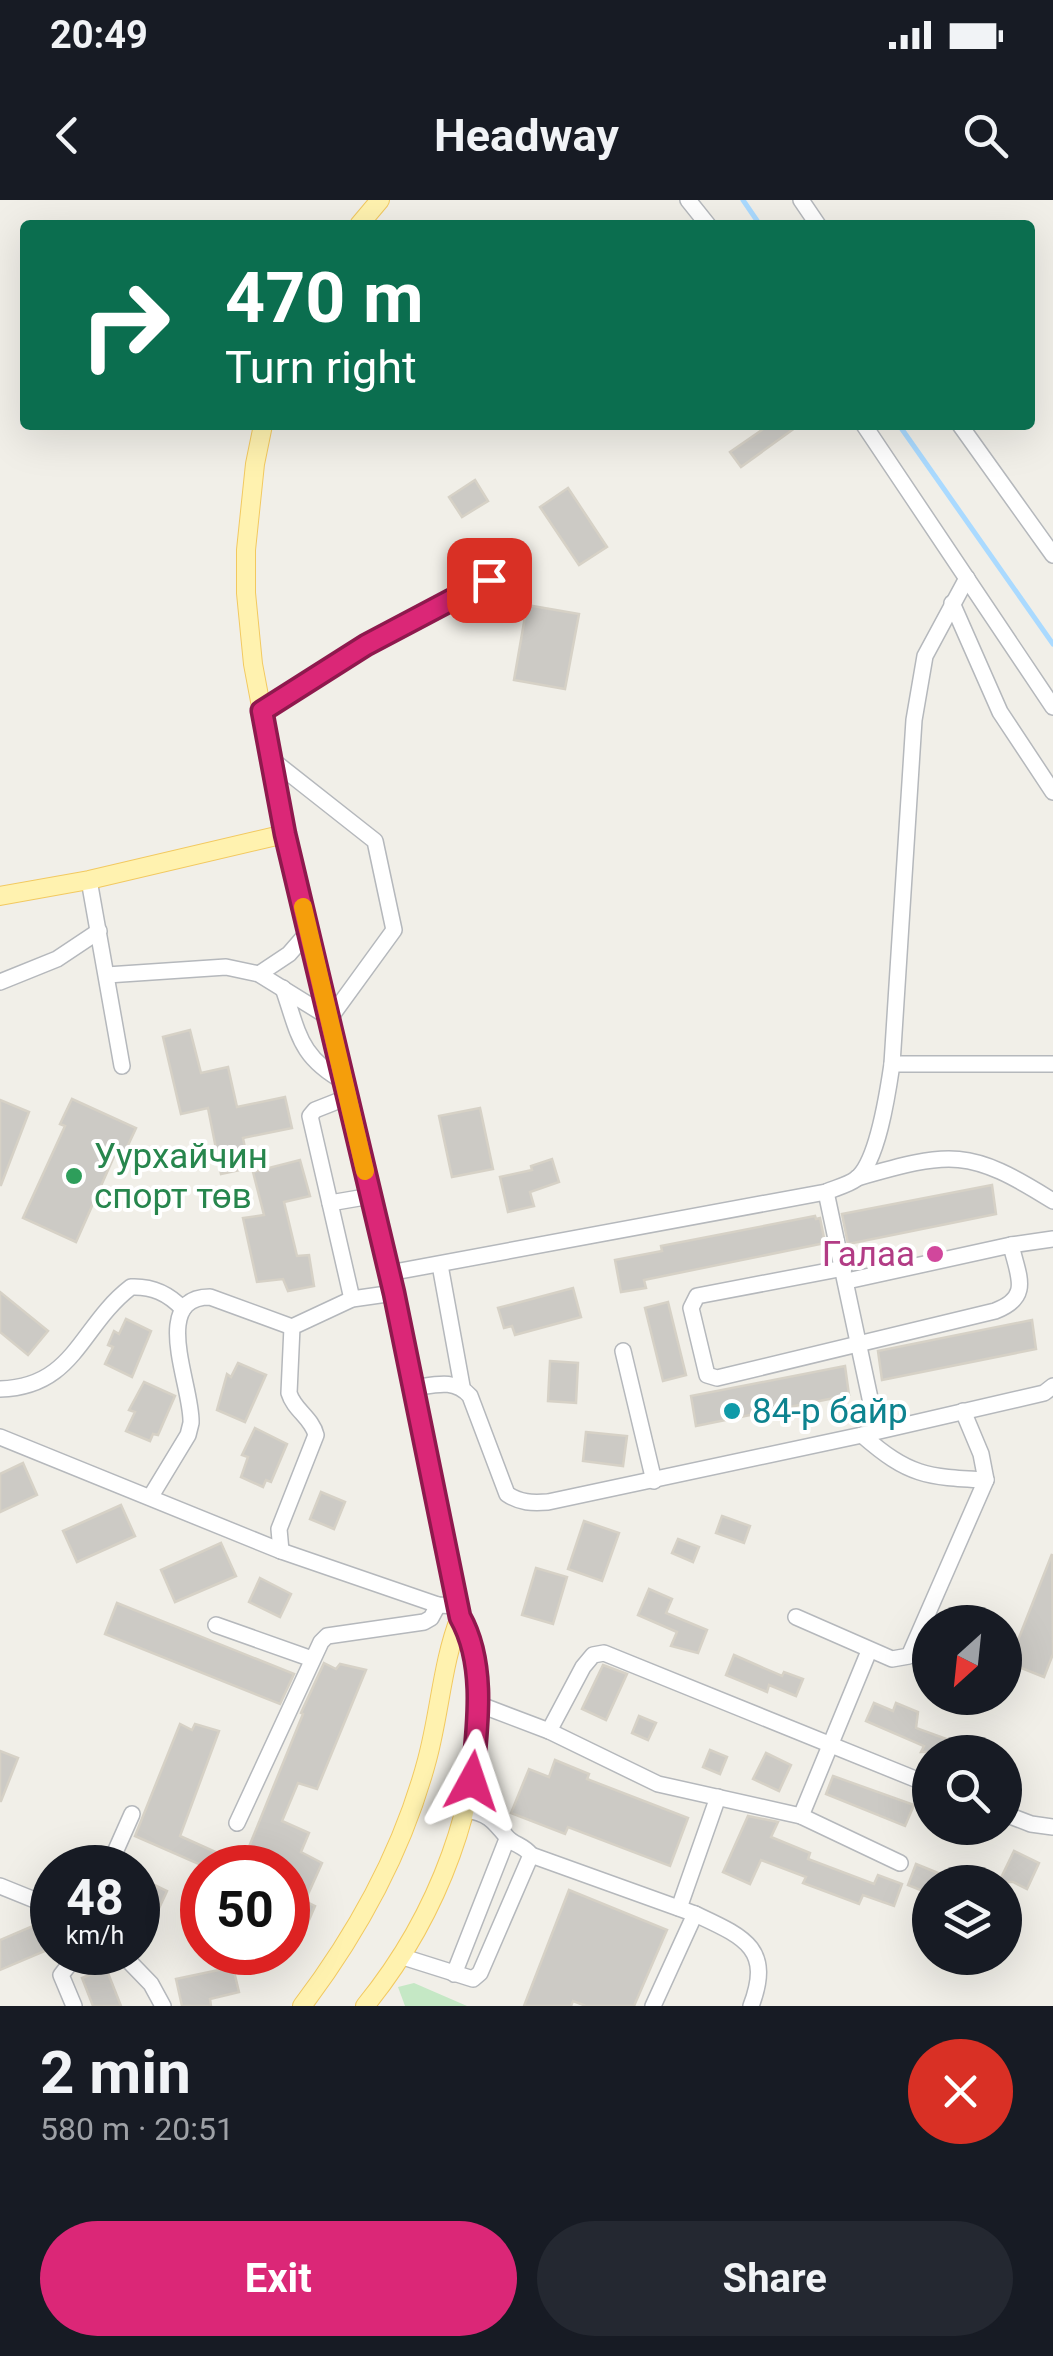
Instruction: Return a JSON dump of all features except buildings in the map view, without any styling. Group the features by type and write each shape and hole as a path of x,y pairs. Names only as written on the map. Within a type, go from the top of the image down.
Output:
{"main road":[{"path":"363,220 380,200"},
{"path":"262,430 250,506 248,630 285,834 394,1293 458,1611 471,1644 478,1704 472,1781 447,1862 400,1956 364,2006"},
{"path":"0,896 89,880 285,834"},
{"path":"302,2006 336,1961 366,1911 417,1796 458,1611"}],"street":[{"path":"688,200 704,220"},
{"path":"867,430 1053,707"},
{"path":"964,430 1053,555"},
{"path":"858,1178 884,1117 892,1064 914,720 924,656 967,578"},
{"path":"262,711 366,645 489,580"},
{"path":"952,603 1000,712 1053,792"},
{"path":"107,975 226,967 259,974 330,1018 394,930 375,841 271,759"},
{"path":"89,880 122,1066"},
{"path":"0,982 57,960 99,931"},
{"path":"259,974 288,954 309,931"},
{"path":"282,988 304,1048 319,1068 346,1089 310,1116 352,1299"},
{"path":"892,1064 1053,1064"},
{"path":"389,1273 826,1192 858,1178 939,1157 969,1159 1006,1171 1053,1201"},
{"path":"826,1192 860,1345 870,1433 889,1459 908,1470 934,1478 986,1480"},
{"path":"330,1203 370,1196"},
{"path":"1011,1245 1020,1284 1011,1305 860,1345 716,1378 708,1375 691,1308 697,1296 845,1275 1011,1245 1053,1239"},
{"path":"440,1265 462,1386 470,1396 507,1494 517,1501 548,1502 1050,1395"},
{"path":"0,1389 43,1382 66,1362 131,1287 146,1286 171,1296 183,1308"},
{"path":"151,1496 188,1435 191,1423 176,1326 183,1308 197,1297 210,1297 292,1327 352,1299 394,1293"},
{"path":"281,1552 279,1529 316,1434 314,1426 292,1404 289,1394 292,1327"},
{"path":"623,1351 654,1480"},
{"path":"413,1388 449,1383 462,1386"},
{"path":"796,1617 869,1651 903,1660 914,1649 986,1480 981,1454 963,1411"},
{"path":"0,1437 281,1552 458,1611"},
{"path":"237,1823 312,1659 327,1636 424,1622 432,1618 438,1605"},
{"path":"216,1625 312,1659"},
{"path":"801,1816 869,1651"},
{"path":"550,1730 583,1668 593,1655 604,1653 912,1778"},
{"path":"478,1704 550,1730 658,1784 801,1816 900,1863"},
{"path":"652,2006 687,1911 718,1797"},
{"path":"466,1810 494,1819 507,1839 526,1846 531,1856 720,1926 751,1948 760,1961 761,1980 750,2006"},
{"path":"118,1845 132,1814"},
{"path":"1022,1821 1053,1827"},
{"path":"454,1974 507,1839"},
{"path":"400,1956 474,1979 531,1856"},
{"path":"0,1886 30,1898"},
{"path":"62,1975 74,2006"},
{"path":"142,1975 164,2006"}],"green space":[{"path":"414,1983 467,2006 405,2006 398,1987"}],"waterway":[{"path":"743,200 757,220"},
{"path":"903,430 1053,644"}],"slow traffic":[{"path":"303,907 365,1171"}],"place":[{"name":"Уурхайчин спорт төв","path":"74,1176"},
{"name":"Галаа","path":"935,1254"},
{"name":"84-р байр","path":"732,1411"}],"route":[{"path":"472,1781 478,1704 469,1634 460,1617 394,1293 285,834 262,711 366,645 489,580"}]}
